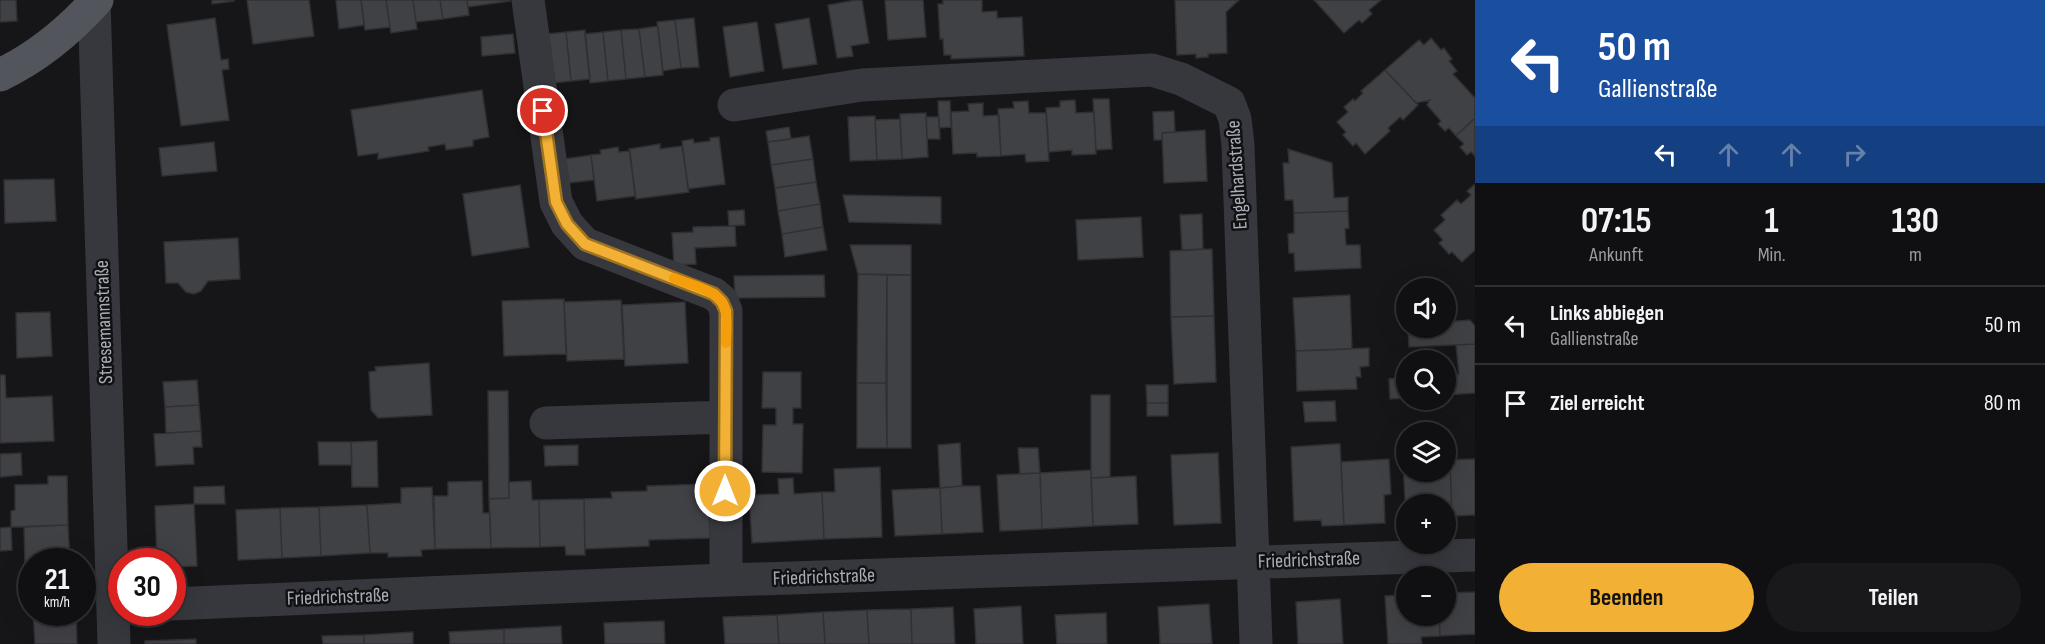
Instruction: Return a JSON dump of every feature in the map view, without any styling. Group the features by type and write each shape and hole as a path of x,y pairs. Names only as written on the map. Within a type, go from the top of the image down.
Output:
{"main road":[{"path":"0,75 14,69 57,40 95,1"}],"street":[{"path":"528,0 556,202 567,224 585,244 714,294 722,302 726,311 726,580"},
{"name":"Stresemannstraße","path":"95,1 115,548"},
{"name":"Engelhardstraße","path":"734,105 862,85 936,79 1152,70 1181,79 1229,103 1235,119 1238,145 1256,644"},
{"path":"546,423 725,421"},
{"name":"Friedrichstraße","path":"186,603 726,580 1475,555"},
{"name":"Stresemannstraße","path":"114,644 115,626"}],"building":[{"path":"0,0 16,0 17,21 0,22"},
{"path":"212,0 234,0 234,1 212,4"},
{"path":"247,0 309,0 314,36 253,44"},
{"path":"336,0 361,0 364,25 339,29"},
{"path":"361,0 386,0 390,27 365,30"},
{"path":"386,0 413,0 417,29 391,33"},
{"path":"413,0 440,0 443,19 416,22"},
{"path":"440,0 467,0 469,15 443,19"},
{"path":"467,0 509,0 510,1 468,7"},
{"path":"862,0 869,43 851,46 853,56 837,58 828,5"},
{"path":"885,0 923,0 926,37 888,40"},
{"path":"943,0 982,0 982,12 997,11 997,18 1022,17 1024,56 951,59 951,55 944,55 943,39 940,39 938,4 943,4"},
{"path":"1175,0 1239,0 1226,12 1227,53 1208,54 1208,57 1196,58 1196,54 1177,55"},
{"path":"1314,0 1381,0 1369,10 1372,14 1362,23 1359,20 1344,33"},
{"path":"215,18 221,60 228,59 229,69 222,70 229,120 181,126 167,25"},
{"path":"694,18 699,67 681,68 675,20"},
{"path":"809,18 817,64 783,69 775,24"},
{"path":"675,20 681,68 663,71 657,22"},
{"path":"757,22 764,71 730,77 723,27"},
{"path":"658,26 663,75 645,77 639,29"},
{"path":"639,29 645,77 626,79 621,30"},
{"path":"585,30 590,79 571,81 566,32"},
{"path":"621,30 626,79 608,81 603,32"},
{"path":"566,32 571,81 553,83 548,34"},
{"path":"603,32 608,81 590,83 585,34"},
{"path":"513,34 515,53 482,56 481,37"},
{"path":"1431,38 1441,50 1444,48 1452,59 1449,61 1457,71 1453,74 1475,98 1475,118 1456,136 1449,128 1445,131 1438,124 1441,121 1427,105 1430,100 1416,103 1385,70 1419,40 1424,45"},
{"path":"1385,70 1418,105 1403,120 1400,117 1388,128 1390,131 1365,154 1356,143 1353,146 1343,135 1346,132 1337,122 1348,112 1344,107 1353,99 1355,101 1363,93 1361,91"},
{"path":"482,90 489,137 473,140 473,146 446,150 445,144 428,147 429,151 378,159 378,153 358,156 351,110"},
{"path":"1093,99 1109,99 1112,149 1096,150"},
{"path":"1075,100 1076,113 1094,112 1096,154 1072,155 1072,150 1049,152 1046,108 1060,107 1060,101"},
{"path":"938,101 950,101 951,127 939,128"},
{"path":"1028,101 1029,113 1046,113 1049,161 1026,162 1025,154 1001,156 998,109 1014,108 1013,102"},
{"path":"983,103 983,116 999,115 1001,156 977,157 977,153 953,154 951,112 969,111 968,104"},
{"path":"1174,111 1175,132 1162,133 1162,140 1154,140 1153,112"},
{"path":"926,113 928,157 902,159 900,114"},
{"path":"875,116 877,160 850,161 848,117"},
{"path":"926,117 939,117 940,139 927,139"},
{"path":"1475,118 1475,156 1471,152 1467,155 1460,147 1464,144 1456,136"},
{"path":"900,119 902,159 877,160 875,120"},
{"path":"789,127 791,139 768,142 766,131"},
{"path":"1205,130 1207,181 1164,183 1162,133"},
{"path":"809,136 813,159 771,165 768,142"},
{"path":"719,137 725,184 688,189 682,141 693,139 694,143"},
{"path":"214,142 217,171 162,176 159,148"},
{"path":"660,144 660,149 682,146 689,192 636,199 629,149"},
{"path":"618,147 619,152 630,151 635,196 597,201 591,155 601,154 600,150"},
{"path":"1288,149 1332,163 1334,198 1348,197 1348,211 1294,213 1293,200 1285,200 1283,163 1289,163"},
{"path":"591,155 594,180 568,183 565,159"},
{"path":"813,159 816,182 775,188 771,165"},
{"path":"54,179 56,221 5,223 4,180"},
{"path":"816,182 820,204 778,211 775,188"},
{"path":"1475,184 1475,250 1462,262 1452,252 1449,254 1439,243 1443,240 1434,230 1445,220 1441,215 1457,200 1461,204 1471,195 1467,191"},
{"path":"520,185 529,247 472,256 463,194"},
{"path":"843,195 941,197 941,224 849,222"},
{"path":"820,204 823,227 782,234 778,211"},
{"path":"744,210 745,225 729,226 728,211"},
{"path":"1348,211 1349,228 1345,229 1346,245 1360,245 1361,268 1295,271 1294,253 1289,253 1288,234 1294,233 1294,213"},
{"path":"1202,214 1203,249 1182,250 1180,215"},
{"path":"1141,217 1143,257 1078,260 1076,220"},
{"path":"735,226 736,246 695,248 696,264 674,265 672,233 693,232 693,227"},
{"path":"823,227 827,250 785,257 782,234"},
{"path":"238,238 240,279 208,281 201,291 194,294 186,292 178,283 166,283 164,242"},
{"path":"850,245 911,245 911,275 858,274"},
{"path":"1212,249 1214,316 1171,317 1170,251"},
{"path":"858,274 887,275 886,383 857,383"},
{"path":"824,275 825,297 735,298 734,276"},
{"path":"887,275 911,275 911,448 887,448"},
{"path":"1350,295 1352,349 1296,351 1293,298"},
{"path":"564,299 566,354 504,356 502,301"},
{"path":"621,300 624,359 567,361 564,302"},
{"path":"685,302 688,363 625,366 622,305"},
{"path":"50,312 52,356 17,358 16,313"},
{"path":"1214,316 1216,382 1174,384 1171,317"},
{"path":"1470,320 1475,326 1475,344 1409,347 1409,338 1456,338 1456,321"},
{"path":"1475,344 1475,393 1456,394 1456,374 1459,374 1456,345"},
{"path":"1369,348 1369,366 1360,367 1361,377 1356,377 1357,389 1297,391 1296,351"},
{"path":"429,363 432,415 378,418 371,410 369,372 376,371 375,367"},
{"path":"763,372 801,372 801,408 793,408 793,424 803,424 802,473 762,472 763,425 776,425 776,408 762,408"},
{"path":"0,375 5,375 6,398 52,396 54,441 0,443"},
{"path":"1396,378 1396,399 1390,399 1389,379"},
{"path":"197,380 199,405 165,407 163,382"},
{"path":"857,383 886,383 887,448 857,448"},
{"path":"1146,385 1168,385 1168,403 1147,403"},
{"path":"488,391 508,391 509,498 489,499"},
{"path":"1091,395 1110,395 1110,477 1091,478"},
{"path":"1335,401 1336,421 1305,422 1303,402"},
{"path":"1147,403 1168,403 1168,416 1147,416"},
{"path":"199,405 201,431 166,433 165,407"},
{"path":"201,431 202,447 193,447 194,464 156,466 154,434"},
{"path":"377,441 378,487 352,487 351,442"},
{"path":"318,442 351,442 352,465 319,465"},
{"path":"960,443 962,486 940,488 938,445"},
{"path":"1340,444 1344,525 1322,526 1321,520 1294,521 1291,447"},
{"path":"578,445 578,465 545,466 544,446"},
{"path":"1018,448 1038,448 1040,473 1020,474"},
{"path":"21,453 22,475 0,477 0,454"},
{"path":"1218,453 1221,523 1174,525 1171,455"},
{"path":"1389,459 1391,494 1384,495 1385,523 1344,525 1341,462"},
{"path":"1475,459 1475,515 1456,516 1456,494 1451,494 1451,482 1456,482 1456,460"},
{"path":"880,467 882,537 824,539 822,492 835,492 834,469"},
{"path":"1091,470 1093,526 1042,529 1040,473"},
{"path":"1040,473 1042,529 1000,531 997,475"},
{"path":"48,476 67,476 68,525 11,527 11,511 15,510 15,485 48,484"},
{"path":"1136,476 1138,524 1093,526 1091,478"},
{"path":"793,478 794,494 822,492 824,539 752,543 749,495 779,494 778,479"},
{"path":"482,481 483,513 490,513 491,548 435,549 434,496 448,496 448,482"},
{"path":"531,481 532,500 539,500 540,547 491,548 489,499 509,498 509,482"},
{"path":"1404,482 1451,482 1451,494 1405,494"},
{"path":"708,484 710,538 649,540 649,546 585,549 584,499 612,498 611,492 647,491 647,486"},
{"path":"224,486 225,504 194,504 194,487"},
{"path":"980,486 983,532 942,534 940,488"},
{"path":"432,487 435,549 421,550 422,556 388,557 388,553 370,553 367,505 401,503 401,488"},
{"path":"940,488 942,534 895,536 892,490"},
{"path":"584,499 585,555 566,555 565,546 540,547 539,500"},
{"path":"194,504 197,566 186,566 186,548 157,548 155,506"},
{"path":"367,505 370,553 321,556 319,507"},
{"path":"319,507 321,556 282,558 280,508"},
{"path":"280,508 282,558 238,560 236,510"},
{"path":"68,525 69,548 25,548 24,527"},
{"path":"11,527 12,550 0,551 0,528"},
{"path":"1475,592 1475,634 1440,636 1440,626 1456,626 1456,593"},
{"path":"1385,596 1396,596 1396,626 1440,626 1440,636 1421,637 1422,644 1388,644"},
{"path":"1340,599 1343,644 1298,644 1296,602"},
{"path":"1209,604 1212,644 1160,644 1158,607"},
{"path":"1021,606 1023,644 976,644 974,609"},
{"path":"953,607 955,644 912,644 911,609"},
{"path":"911,609 912,644 869,644 867,610"},
{"path":"867,610 869,644 825,644 823,612"},
{"path":"823,612 825,644 779,644 777,615"},
{"path":"1106,613 1107,644 1057,644 1055,615"},
{"path":"777,615 779,644 725,644 723,617"},
{"path":"664,621 665,644 605,644 604,623"},
{"path":"34,626 76,626 77,644 35,644"},
{"path":"561,626 562,644 504,644 504,629"},
{"path":"504,629 504,644 450,644 449,632"},
{"path":"413,632 413,644 364,644 364,635"},
{"path":"364,635 364,644 323,644 322,636"},
{"path":"196,639 196,644 145,644 145,641"}],"slow traffic":[{"path":"674,278 714,294 722,302 726,311 726,343"}],"route":[{"path":"543,111 556,202 567,224 585,244 714,294 722,302 726,311 725,491"}]}
